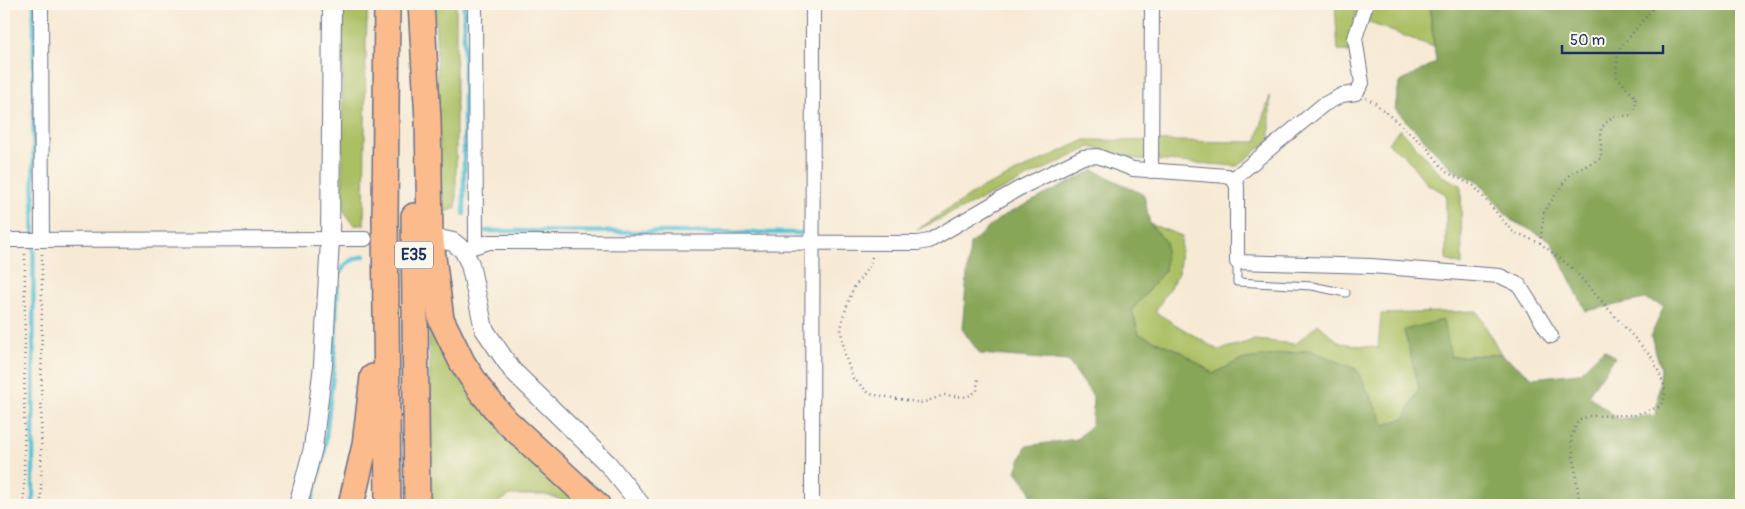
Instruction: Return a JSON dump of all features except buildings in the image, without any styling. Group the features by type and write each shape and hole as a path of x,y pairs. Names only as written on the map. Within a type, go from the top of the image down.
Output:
{"highway":[{"name":"E35","path":"387,4 385,218 388,505"},
{"name":"E35","path":"413,4 412,122 418,505"},
{"path":"421,4 428,120 430,234 441,319 462,362 480,390 506,421 597,505"},
{"path":"351,505 365,445 373,382 385,218"}],"street":[{"path":"33,240 41,4"},
{"path":"298,505 313,448 323,365 330,240 332,4"},
{"path":"475,4 469,248 470,264 484,329 512,370 608,464 641,505"},
{"path":"812,505 813,4"},
{"path":"1151,171 1152,4"},
{"path":"1234,179 1323,105 1342,95 1356,93 1362,82 1355,38 1366,4"},
{"path":"444,240 469,248 489,242 918,243 929,241 1018,189 1083,157 1096,156 1133,169 1227,176 1234,179 1237,186 1237,262 1371,266 1500,276 1519,285 1551,336"},
{"path":"4,240 365,239"}],"lane":[{"path":"1237,262 1237,282 1312,286 1346,293"}],"path":[{"path":"1608,4 1614,4"},
{"path":"1540,243 1544,212 1570,174 1601,158 1601,128 1612,117 1634,114 1636,98 1616,76 1618,51 1656,4"},
{"path":"1356,93 1375,103 1428,149 1446,172 1474,186 1512,231 1540,243 1572,268 1654,360 1665,388 1664,400 1659,407 1634,415 1588,416 1578,421 1571,438 1578,499 1582,505"},
{"path":"24,505 33,240"},
{"path":"33,240 41,505"},
{"path":"874,244 870,265 853,290 841,331 845,356 853,378 870,394 922,403 944,395 967,396 976,391 978,376"},
{"path":"1731,505 1741,491"}],"green space":[{"path":"343,4 368,4 364,225 354,225 342,208"},
{"path":"435,4 456,4 456,208 441,214"},
{"path":"1335,4 1358,4 1349,52 1338,50"},
{"path":"1373,4 1429,4 1434,47 1367,22"},
{"path":"1429,4 1741,4 1741,505 1032,505 1030,490 1016,471 1026,446 1077,439 1092,424 1093,396 1068,361 980,354 962,329 970,244 1001,217 1094,170 1144,195 1150,224 1166,242 1165,270 1132,310 1139,334 1182,352 1213,374 1240,360 1309,350 1356,369 1385,425 1405,418 1419,388 1404,330 1443,320 1451,357 1501,354 1533,378 1579,373 1604,349 1615,357 1588,395 1618,419 1656,415 1661,369 1651,336 1664,306 1645,299 1586,311 1550,240 1511,220 1479,182 1453,170 1395,109 1399,83 1436,62"},
{"path":"1270,96 1270,140 1237,166 1137,159 1091,147 917,230 980,189 1085,140 1256,142"},
{"path":"1400,129 1442,176 1461,185 1462,265 1446,260 1446,194 1427,184 1406,157 1388,143"},
{"path":"1150,224 1182,236 1179,272 1155,312 1218,350 1255,340 1296,344 1318,324 1340,343 1378,348 1381,314 1477,311 1501,354 1451,357 1404,330 1420,388 1405,418 1385,425 1356,369 1309,350 1240,360 1213,374 1182,352 1139,334 1132,310 1165,270 1166,242"},
{"path":"436,327 583,501 578,505 546,495 511,495 494,505 432,505 429,328"}],"waterway":[{"path":"33,505 34,4"},
{"path":"464,4 464,214"},
{"path":"486,231 802,233"},
{"path":"311,505 324,455 334,365 338,279 347,263 364,256"}]}
